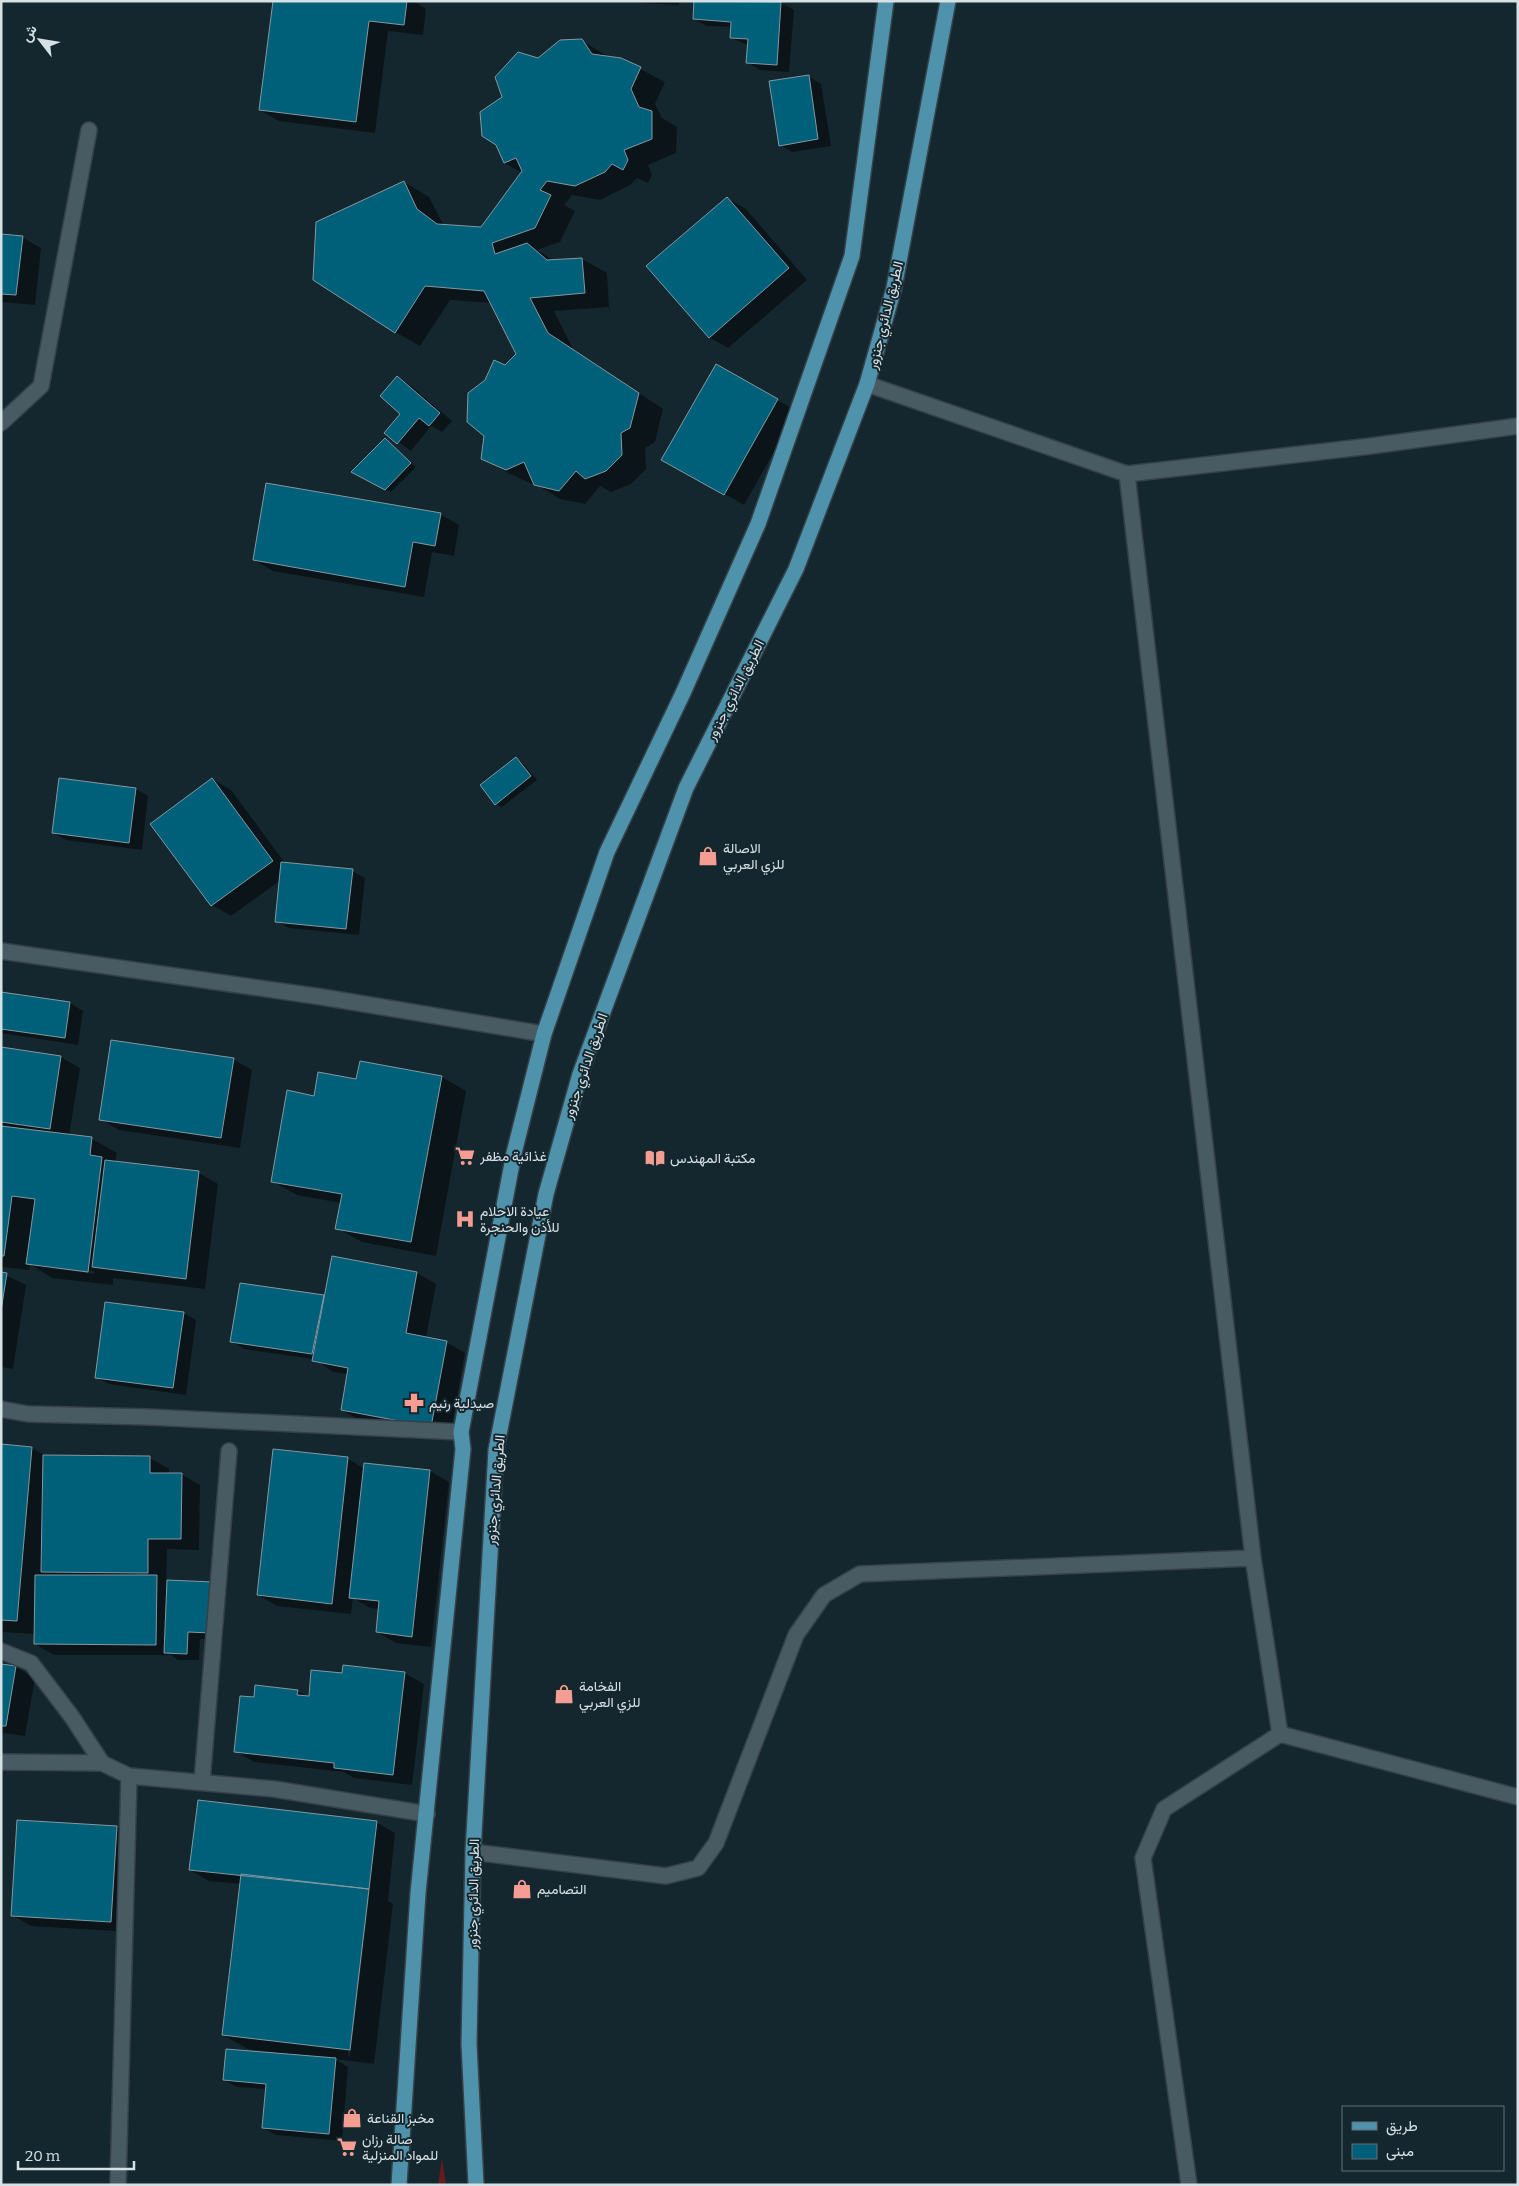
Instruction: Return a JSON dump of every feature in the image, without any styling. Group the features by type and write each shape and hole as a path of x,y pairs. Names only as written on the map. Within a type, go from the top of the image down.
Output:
{"main road":[{"path":"399,2185 418,1893 462,1458 461,1432 514,1153 544,1034 606,852 684,693 758,524 852,256 886,1"},
{"name":"الطريق الدائري جنزور","path":"476,2185 470,2044 474,1852 496,1450 546,1194 580,1074 686,788 796,569 867,384 894,288 948,1"},
{"path":"475,2154 484,2185"}],"street":[{"path":"1,423 41,386 89,130"},
{"path":"867,384 1127,474 1371,446 1518,426"},
{"path":"1127,474 1253,1558 1280,1734"},
{"path":"1,951 322,997 544,1034"},
{"path":"1,1409 28,1414 148,1417 461,1432"},
{"path":"202,1782 228,1451"},
{"path":"474,1852 666,1876 698,1868 716,1843 796,1634 824,1595 860,1574 1253,1558"},
{"path":"1,1650 31,1663 72,1717 102,1763"},
{"path":"1189,2185 1143,1858 1164,1809 1280,1734 1518,1797"},
{"path":"1,1762 102,1763 129,1776 274,1789 427,1814"},
{"path":"118,2185 129,1776"}],"shaded area":[{"path":"442,2158 446,2185 438,2185"}],"building":[{"path":"273,1 407,1 404,25 369,21 356,122 259,110"},
{"path":"694,1 781,2 777,65 746,63 748,39 730,38 731,22 693,19"},
{"path":"582,39 592,54 621,58 641,67 631,89 639,107 652,111 652,139 624,150 628,160 623,170 612,164 605,172 575,186 547,181 540,190 551,195 535,228 492,243 495,254 527,243 547,260 582,258 585,293 530,298 548,333 639,393 630,428 621,433 622,455 606,471 585,479 576,471 559,491 534,485 524,462 506,470 481,459 484,436 467,422 468,393 485,380 494,360 505,365 516,354 484,291 425,286 395,333 313,280 316,222 404,181 417,209 437,224 481,227 522,171 516,158 504,163 496,145 482,136 480,112 502,97 495,77 518,52 538,58 560,40"},
{"path":"809,75 818,139 779,146 769,81"},
{"path":"727,197 789,268 709,338 646,266"},
{"path":"1,234 23,236 16,295 1,294"},
{"path":"716,364 778,399 724,495 661,460"},
{"path":"397,376 440,413 429,426 419,418 397,444 384,433 400,414 380,396"},
{"path":"385,438 411,463 385,490 351,472"},
{"path":"266,483 441,513 435,546 413,542 405,587 253,560"},
{"path":"516,757 531,776 495,805 480,785"},
{"path":"59,778 136,788 129,843 52,833"},
{"path":"212,778 273,861 211,906 150,824"},
{"path":"281,862 353,869 346,929 275,922"},
{"path":"1,992 70,1002 65,1038 1,1029"},
{"path":"111,1040 234,1058 221,1138 99,1120"},
{"path":"1,1047 61,1056 50,1129 1,1122"},
{"path":"360,1061 442,1076 411,1242 335,1229 342,1194 271,1182 287,1090 314,1096 318,1072 356,1079"},
{"path":"1,1126 92,1137 90,1155 102,1157 88,1272 26,1264 35,1199 12,1196 4,1256 1,1256"},
{"path":"105,1160 199,1171 186,1279 92,1267"},
{"path":"332,1256 417,1272 406,1333 447,1341 431,1427 341,1410 348,1368 312,1361"},
{"path":"1,1272 7,1273 1,1311"},
{"path":"240,1283 324,1295 312,1354 230,1342"},
{"path":"105,1302 184,1312 173,1388 95,1378"},
{"path":"1,1444 32,1447 17,1621 1,1620"},
{"path":"273,1449 348,1457 332,1604 257,1595"},
{"path":"43,1455 150,1456 150,1473 182,1473 181,1539 148,1539 148,1573 41,1572"},
{"path":"364,1463 430,1470 412,1637 376,1632 379,1601 349,1598"},
{"path":"35,1575 157,1575 156,1645 34,1644"},
{"path":"167,1580 213,1582 211,1633 188,1632 187,1654 164,1653"},
{"path":"1,1664 16,1666 6,1726 1,1726"},
{"path":"343,1665 405,1672 393,1775 334,1768 334,1763 234,1752 240,1696 254,1697 255,1685 298,1690 297,1695 309,1696 311,1670 342,1673"},
{"path":"198,1800 377,1821 369,1889 189,1870"},
{"path":"17,1820 117,1826 111,1922 11,1916"},
{"path":"241,1874 369,1889 350,2050 222,2035"},
{"path":"226,2049 336,2058 329,2134 262,2128 266,2084 223,2080"}],"place":[{"name":"الاصالة للزي العربي","path":"708,856"},
{"name":"غذائية مظفر","path":"465,1156"},
{"name":"مكتبة المهندس","path":"655,1158"},
{"name":"عيادة الاحلام للأذن والحنجرة","path":"465,1219"},
{"name":"صيدلية رنيم","path":"414,1403"},
{"name":"الفخامة للزي العربي","path":"564,1694"},
{"name":"التصاميم","path":"522,1889"},
{"name":"مخبز القناعة","path":"352,2118"},
{"name":"صالة رزان للمواد المنزلية","path":"347,2147"}]}
